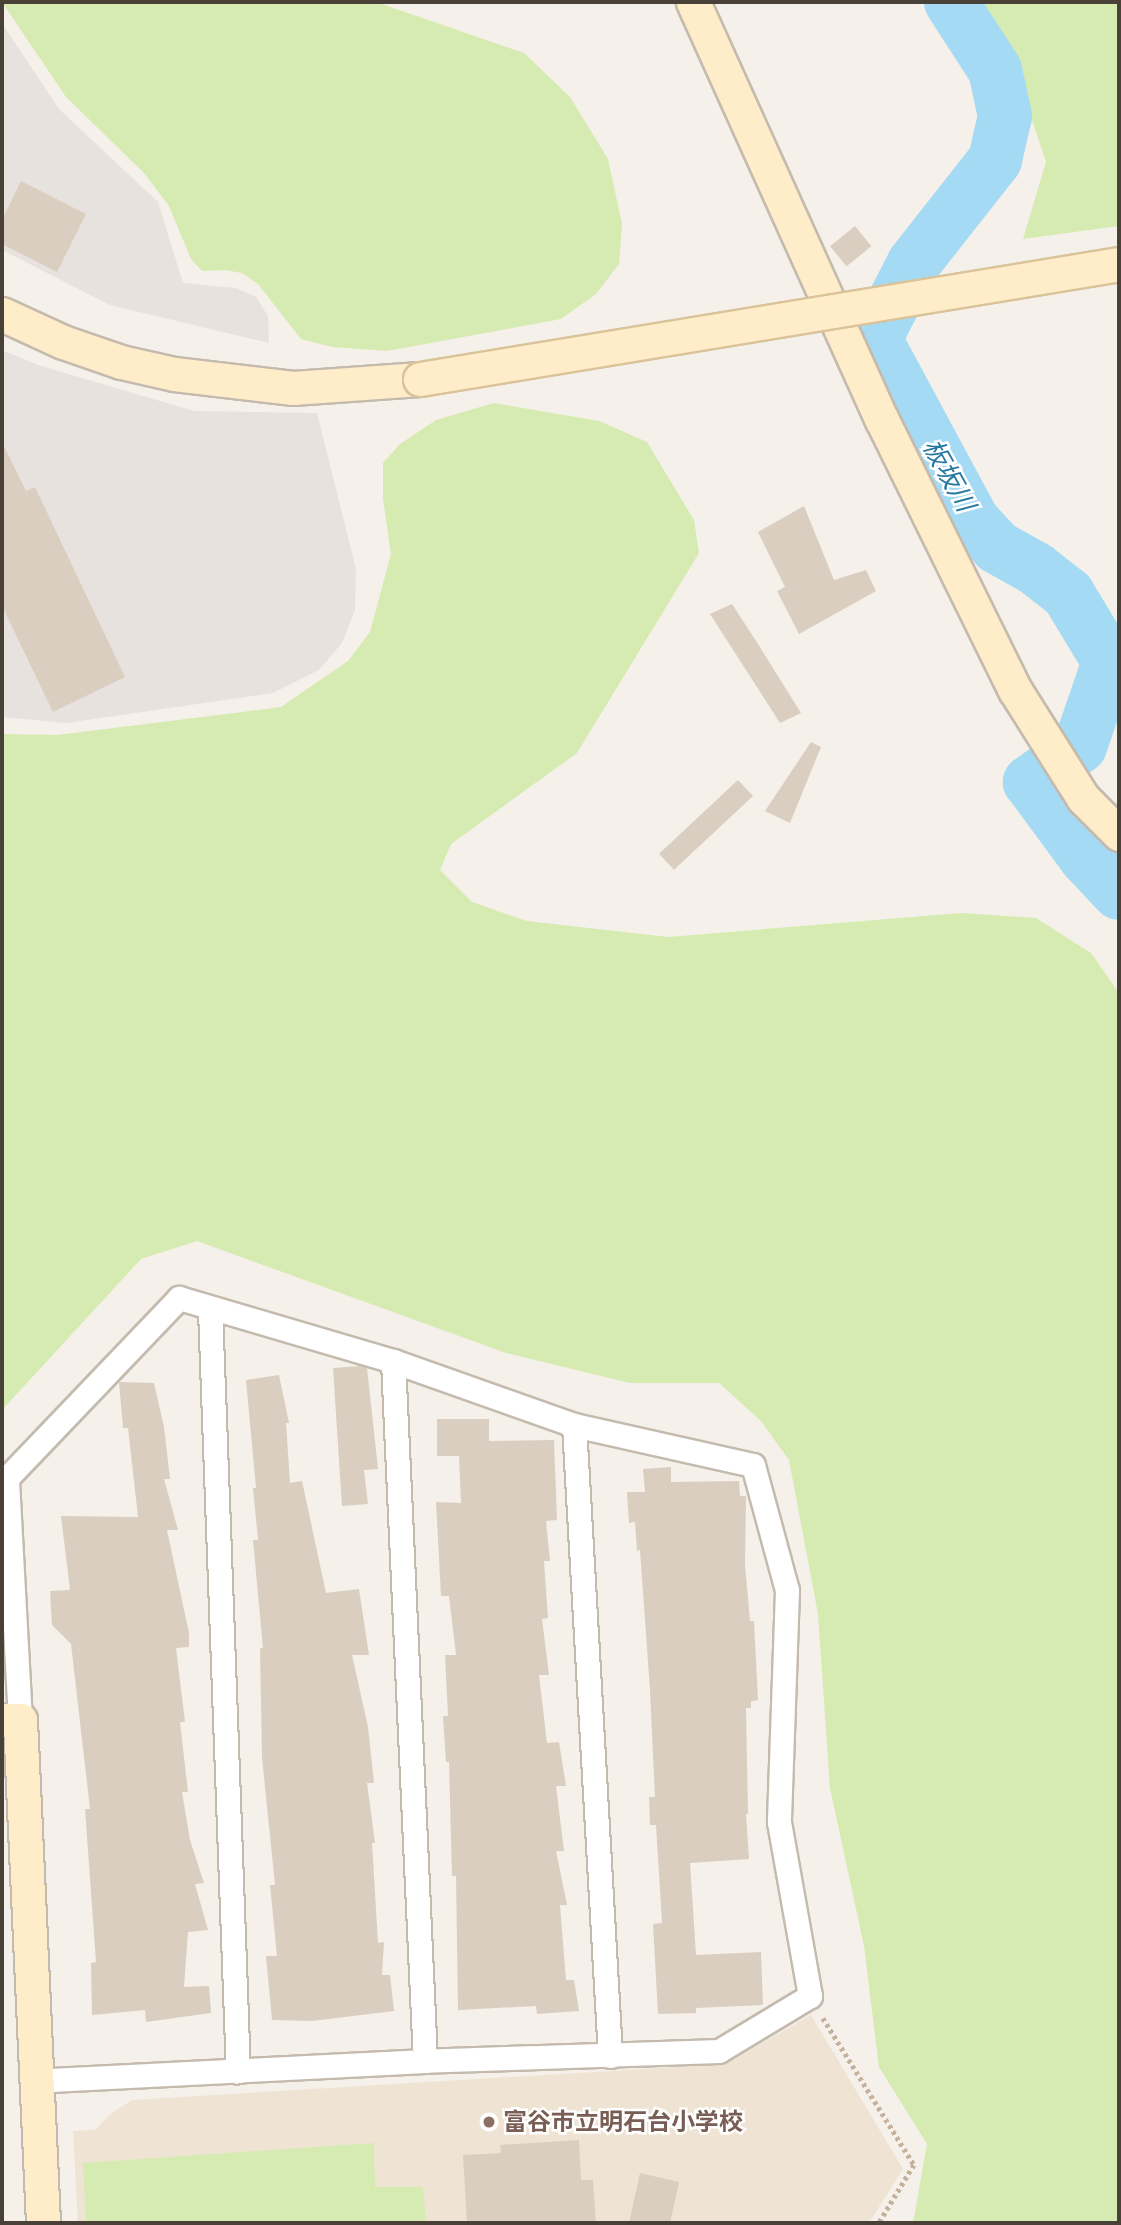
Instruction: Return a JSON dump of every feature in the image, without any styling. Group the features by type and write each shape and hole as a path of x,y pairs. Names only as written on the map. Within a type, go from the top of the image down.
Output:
{"street":[{"path":"693,2 883,420 1016,690 1040,734 1074,785 1119,834"},
{"path":"2,314 62,342 121,362 174,374 293,388 420,379 1119,264"},
{"path":"36,2081 425,2061 719,2051 810,1996 779,1822 787,1590 753,1465 574,1425 393,1361 179,1298 4,1478 11,1720 43,2223"},
{"path":"210,1309 238,2071"},
{"path":"393,1361 425,2061"},
{"path":"574,1425 610,2056"}],"path":[{"path":"818,2010 914,2165 879,2223"}],"shaded area":[{"path":"2,23 59,109 158,202 183,283 236,288 256,297 268,316 269,343 110,305 2,250"},
{"path":"2,350 38,365 194,411 317,413 356,569 355,610 342,643 319,670 273,693 66,723 2,717"},
{"name":"富谷市立明石台小学校","path":"811,2015 903,2169 869,2223 78,2223 73,2131 95,2130 109,2115 132,2100 726,2064"}],"green space":[{"path":"2,2 376,2 524,53 570,97 608,159 622,224 619,264 596,294 561,319 387,351 332,347 301,339 258,284 242,273 202,271 191,259 169,206 145,174 66,97"},
{"path":"978,2 1119,2 1119,226 1023,239 1046,162 1008,49"},
{"path":"494,403 599,421 647,442 694,520 699,553 577,753 451,844 440,870 472,902 527,921 668,937 961,913 1036,918 1091,953 1119,993 1119,2223 913,2223 927,2144 879,2067 864,1946 830,1788 818,1614 789,1460 761,1421 719,1383 630,1383 506,1353 197,1241 141,1259 2,1410 2,734 57,735 281,707 348,661 370,632 391,554 383,499 383,463 400,444 436,420"},
{"path":"374,2143 375,2187 423,2187 426,2223 86,2223 83,2163"}],"building":[{"path":"21,181 86,214 57,272 2,244 2,220"},
{"path":"855,226 871,246 846,266 830,246"},
{"path":"2,442 26,491 35,487 125,677 53,712 2,606"},
{"path":"804,506 834,580 866,570 876,591 799,634 777,591 785,587 758,532"},
{"path":"732,604 801,713 780,723 710,614"},
{"path":"811,742 821,747 790,823 765,811"},
{"path":"738,780 753,796 674,870 659,854"},
{"path":"333,1368 367,1368 378,1469 364,1470 368,1504 342,1506"},
{"path":"279,1375 289,1423 286,1423 290,1483 302,1481 326,1593 359,1589 369,1655 352,1655 368,1727 374,1783 367,1783 375,1843 372,1843 378,1943 384,1942 382,1975 390,1975 394,2011 312,2021 272,2020 266,1956 277,1956 270,1885 275,1885 262,1757 260,1648 263,1648 253,1540 258,1540 253,1488 256,1488 246,1380"},
{"path":"119,1382 154,1383 164,1427 170,1479 164,1479 178,1530 167,1530 189,1633 189,1647 176,1648 185,1722 180,1722 188,1792 182,1792 190,1840 204,1883 195,1884 208,1930 188,1932 184,1987 209,1986 211,2013 146,2022 145,2010 92,2015 91,1963 96,1962 85,1809 90,1809 71,1644 52,1625 50,1591 70,1590 61,1516 138,1517 128,1428 123,1428"},
{"path":"437,1419 489,1419 489,1441 554,1440 557,1520 546,1521 550,1561 544,1561 548,1618 542,1619 549,1675 539,1675 547,1743 559,1742 566,1786 556,1786 564,1851 556,1851 567,1905 560,1905 566,1980 574,1980 579,2011 537,2014 536,2006 458,2010 456,1876 452,1876 449,1762 446,1762 443,1716 448,1716 445,1655 456,1655 449,1596 441,1596 436,1502 461,1503 459,1456 437,1456"},
{"path":"671,1467 671,1482 739,1481 740,1496 746,1496 745,1565 750,1621 754,1621 758,1700 751,1701 751,1708 746,1708 746,1814 749,1859 690,1863 696,1955 761,1952 763,2005 696,2008 696,2013 658,2014 653,1924 662,1923 656,1825 650,1825 649,1797 655,1797 650,1690 640,1550 637,1551 635,1522 629,1523 627,1492 645,1492 643,1469"},
{"path":"579,2140 581,2180 593,2180 596,2223 467,2223 463,2155 501,2153 500,2145"},
{"path":"640,2173 679,2182 670,2223 629,2223"}],"waterway":[{"name":"板坂川","path":"951,2 995,70 1005,116 995,160 914,263 875,339 973,521 997,547 1036,569 1068,594 1109,662 1080,746 1030,782 1086,858 1119,893"}],"place":[{"name":"富谷市立明石台小学校","path":"489,2122"}]}
